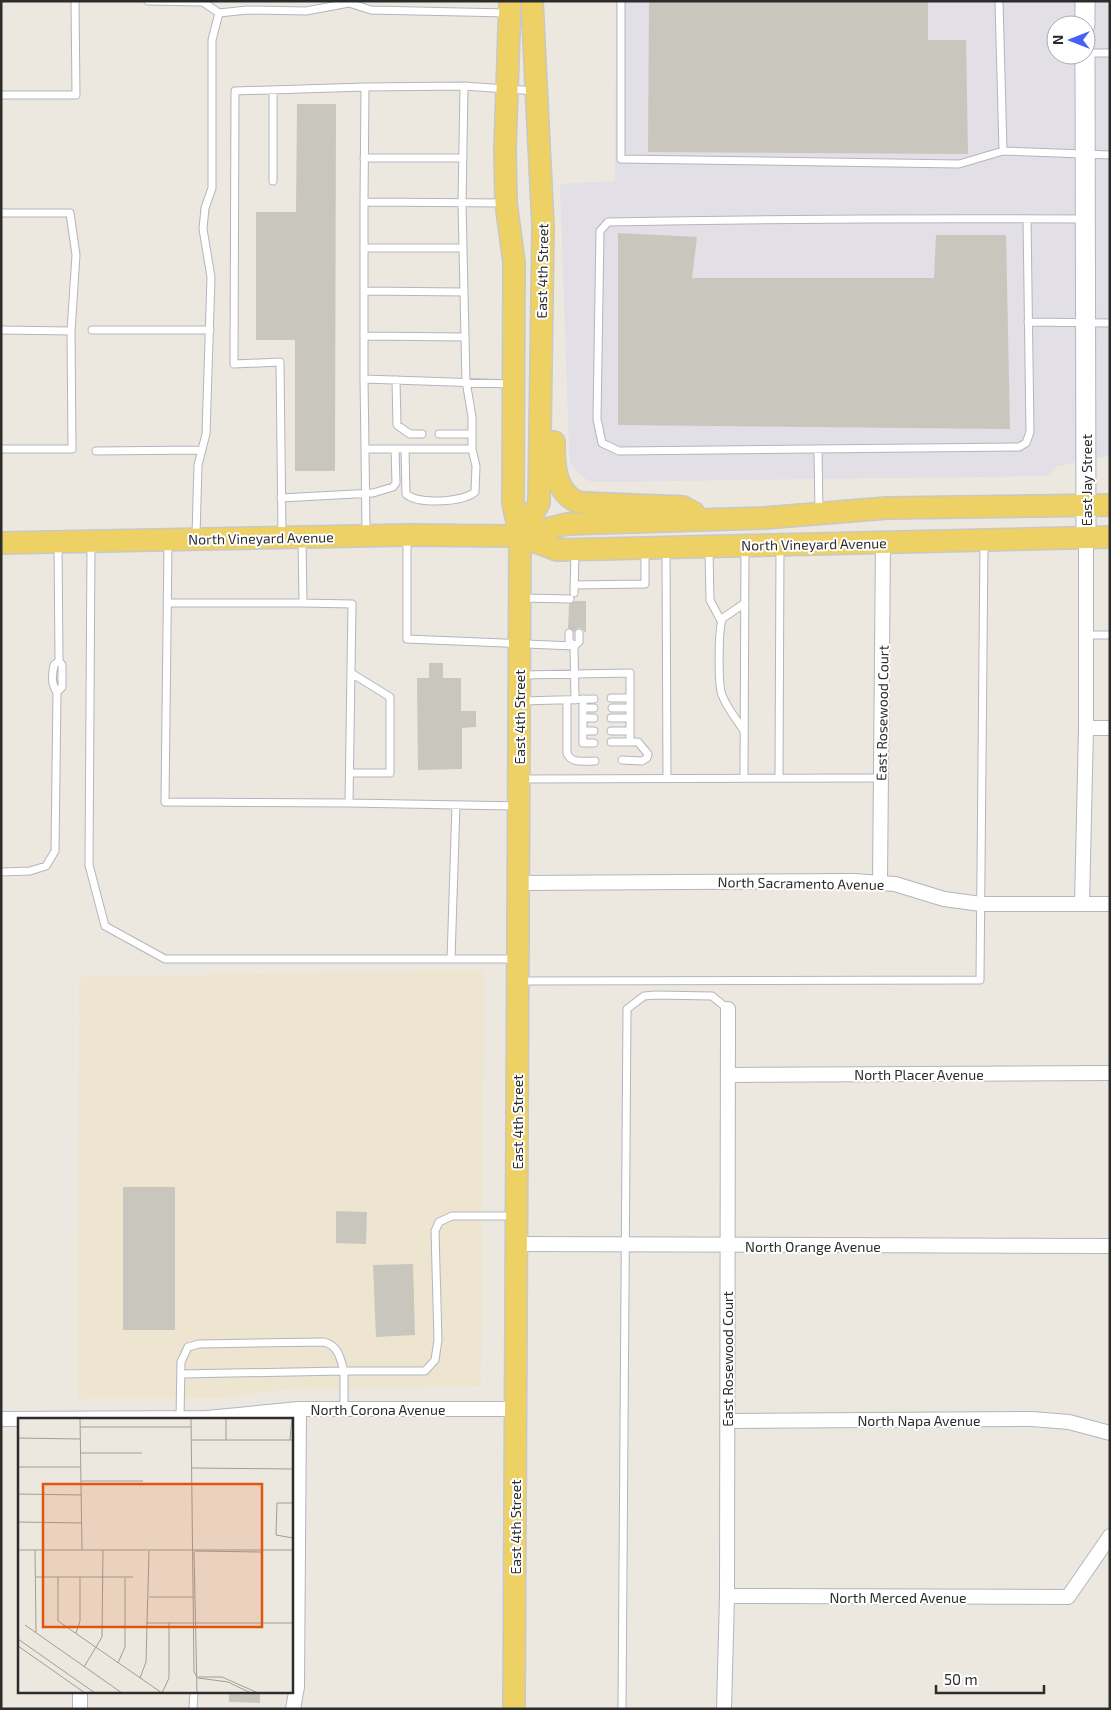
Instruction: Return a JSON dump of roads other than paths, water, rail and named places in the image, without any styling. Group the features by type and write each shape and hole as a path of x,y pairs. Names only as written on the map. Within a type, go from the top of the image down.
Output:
{"main road":[{"name":"East 4th Street","path":"520,536 539,503 543,248 532,1"},
{"name":"East 4th Street","path":"510,7 506,203 514,262 513,503 520,536 520,882 514,1709"},
{"path":"543,248 553,279 554,467 563,490 576,502 683,507 707,520"},
{"name":"North Vineyard Avenue","path":"1,543 407,535 520,536 567,524 764,518 818,512 888,508 1110,505"},
{"path":"745,546 756,535 768,530 859,524 888,508"},
{"name":"North Vineyard Avenue","path":"520,536 557,550 1110,537"}],"street":[{"path":"1085,15 1086,1"},
{"name":"East Jay Street","path":"1082,904 1086,728 1086,65"},
{"name":"East Rosewood Court","path":"880,882 883,542"},
{"path":"1086,728 1110,728"},
{"name":"North Sacramento Avenue","path":"520,882 880,882 895,884 944,899 981,904 1110,904"},
{"name":"East Rosewood Court","path":"724,1709 727,1596 726,1246 728,1009"},
{"name":"North Placer Avenue","path":"728,1075 1110,1074"},
{"name":"North Orange Avenue","path":"517,1244 1110,1246"},
{"name":"North Corona Avenue","path":"81,1418 196,1418 299,1409 516,1408"},
{"path":"293,1709 297,1687 299,1409"},
{"name":"North Corona Avenue","path":"1,1419 18,1419"},
{"name":"North Napa Avenue","path":"726,1421 1032,1420 1069,1422 1110,1433"},
{"name":"North Merced Avenue","path":"727,1596 1068,1597 1110,1536"},
{"path":"80,1692 80,1709"}],"lane":[{"path":"1,95 76,95 75,1"},
{"path":"148,1 203,2 219,13 247,10 306,11 349,3 371,10 510,7"},
{"path":"620,1 621,159 958,164 1003,151 1086,156 1110,155"},
{"path":"999,1 1003,151"},
{"path":"196,539 198,466 206,434 212,277 203,229 204,208 212,188 212,40 219,13"},
{"path":"1096,54 1110,53"},
{"path":"303,603 292,537 281,498 280,362 234,364 235,91 464,86 537,91"},
{"path":"405,449 406,494 416,500 444,500 468,498 475,492 476,466 472,449 472,418 466,381 462,204 464,86"},
{"path":"365,87 364,379 366,536"},
{"path":"273,181 274,91"},
{"path":"364,158 462,158"},
{"path":"364,202 506,203"},
{"path":"1,213 70,213 76,255 71,331 72,449 1,449"},
{"path":"1027,219 1030,432 1026,443 1019,447 619,451 602,444 596,420 600,231 608,222 1027,219 1086,219"},
{"path":"364,248 463,248"},
{"path":"364,291 464,292"},
{"path":"1028,322 1110,323"},
{"path":"1,330 71,331"},
{"path":"92,330 210,330"},
{"path":"364,336 465,337"},
{"path":"364,379 513,384"},
{"path":"396,380 397,425 410,434 422,434"},
{"path":"439,434 472,434"},
{"path":"365,449 472,449"},
{"path":"281,498 366,494 381,492 393,487 396,483 395,449"},
{"path":"96,451 202,450"},
{"path":"818,450 818,512"},
{"path":"407,535 407,639 574,646 579,642 579,633"},
{"path":"168,540 165,802 520,806"},
{"path":"518,981 980,980 984,540"},
{"path":"1,872 30,872 46,866 55,851 57,692 62,687 62,666 59,660 58,542"},
{"path":"91,542 89,866 105,926 166,958 518,959"},
{"path":"744,778 745,546"},
{"path":"779,778 780,546"},
{"path":"666,547 667,779"},
{"path":"709,547 710,600 721,622 720,690 726,705 744,731"},
{"path":"574,584 645,584 645,548"},
{"path":"571,598 574,584 575,549"},
{"path":"519,598 571,598 580,601"},
{"path":"168,603 352,604 349,803"},
{"path":"721,622 745,603"},
{"path":"569,633 569,641 574,646 575,675 579,699 583,708 583,743 594,743"},
{"path":"1086,635 1110,635"},
{"path":"350,773 390,773 390,697 351,673"},
{"path":"519,675 630,673 630,742"},
{"path":"611,698 630,698"},
{"path":"519,701 594,699"},
{"path":"567,700 566,753 573,760 595,761"},
{"path":"583,708 594,708"},
{"path":"612,708 630,708"},
{"path":"583,718 594,718"},
{"path":"611,718 630,718"},
{"path":"583,731 594,731"},
{"path":"611,731 630,731"},
{"path":"611,742 630,742 643,746 648,754 647,758 642,760 622,760"},
{"path":"519,779 881,778"},
{"path":"451,959 456,805"},
{"path":"622,1709 627,1009 644,996 712,996 728,1009"},
{"path":"181,1374 417,1371 430,1368 435,1360 438,1340 435,1230 439,1222 452,1216 517,1216"},
{"path":"180,1418 181,1362 188,1347 199,1344 330,1344 338,1352 344,1371 344,1409"},
{"path":"194,1692 194,1709"}]}
